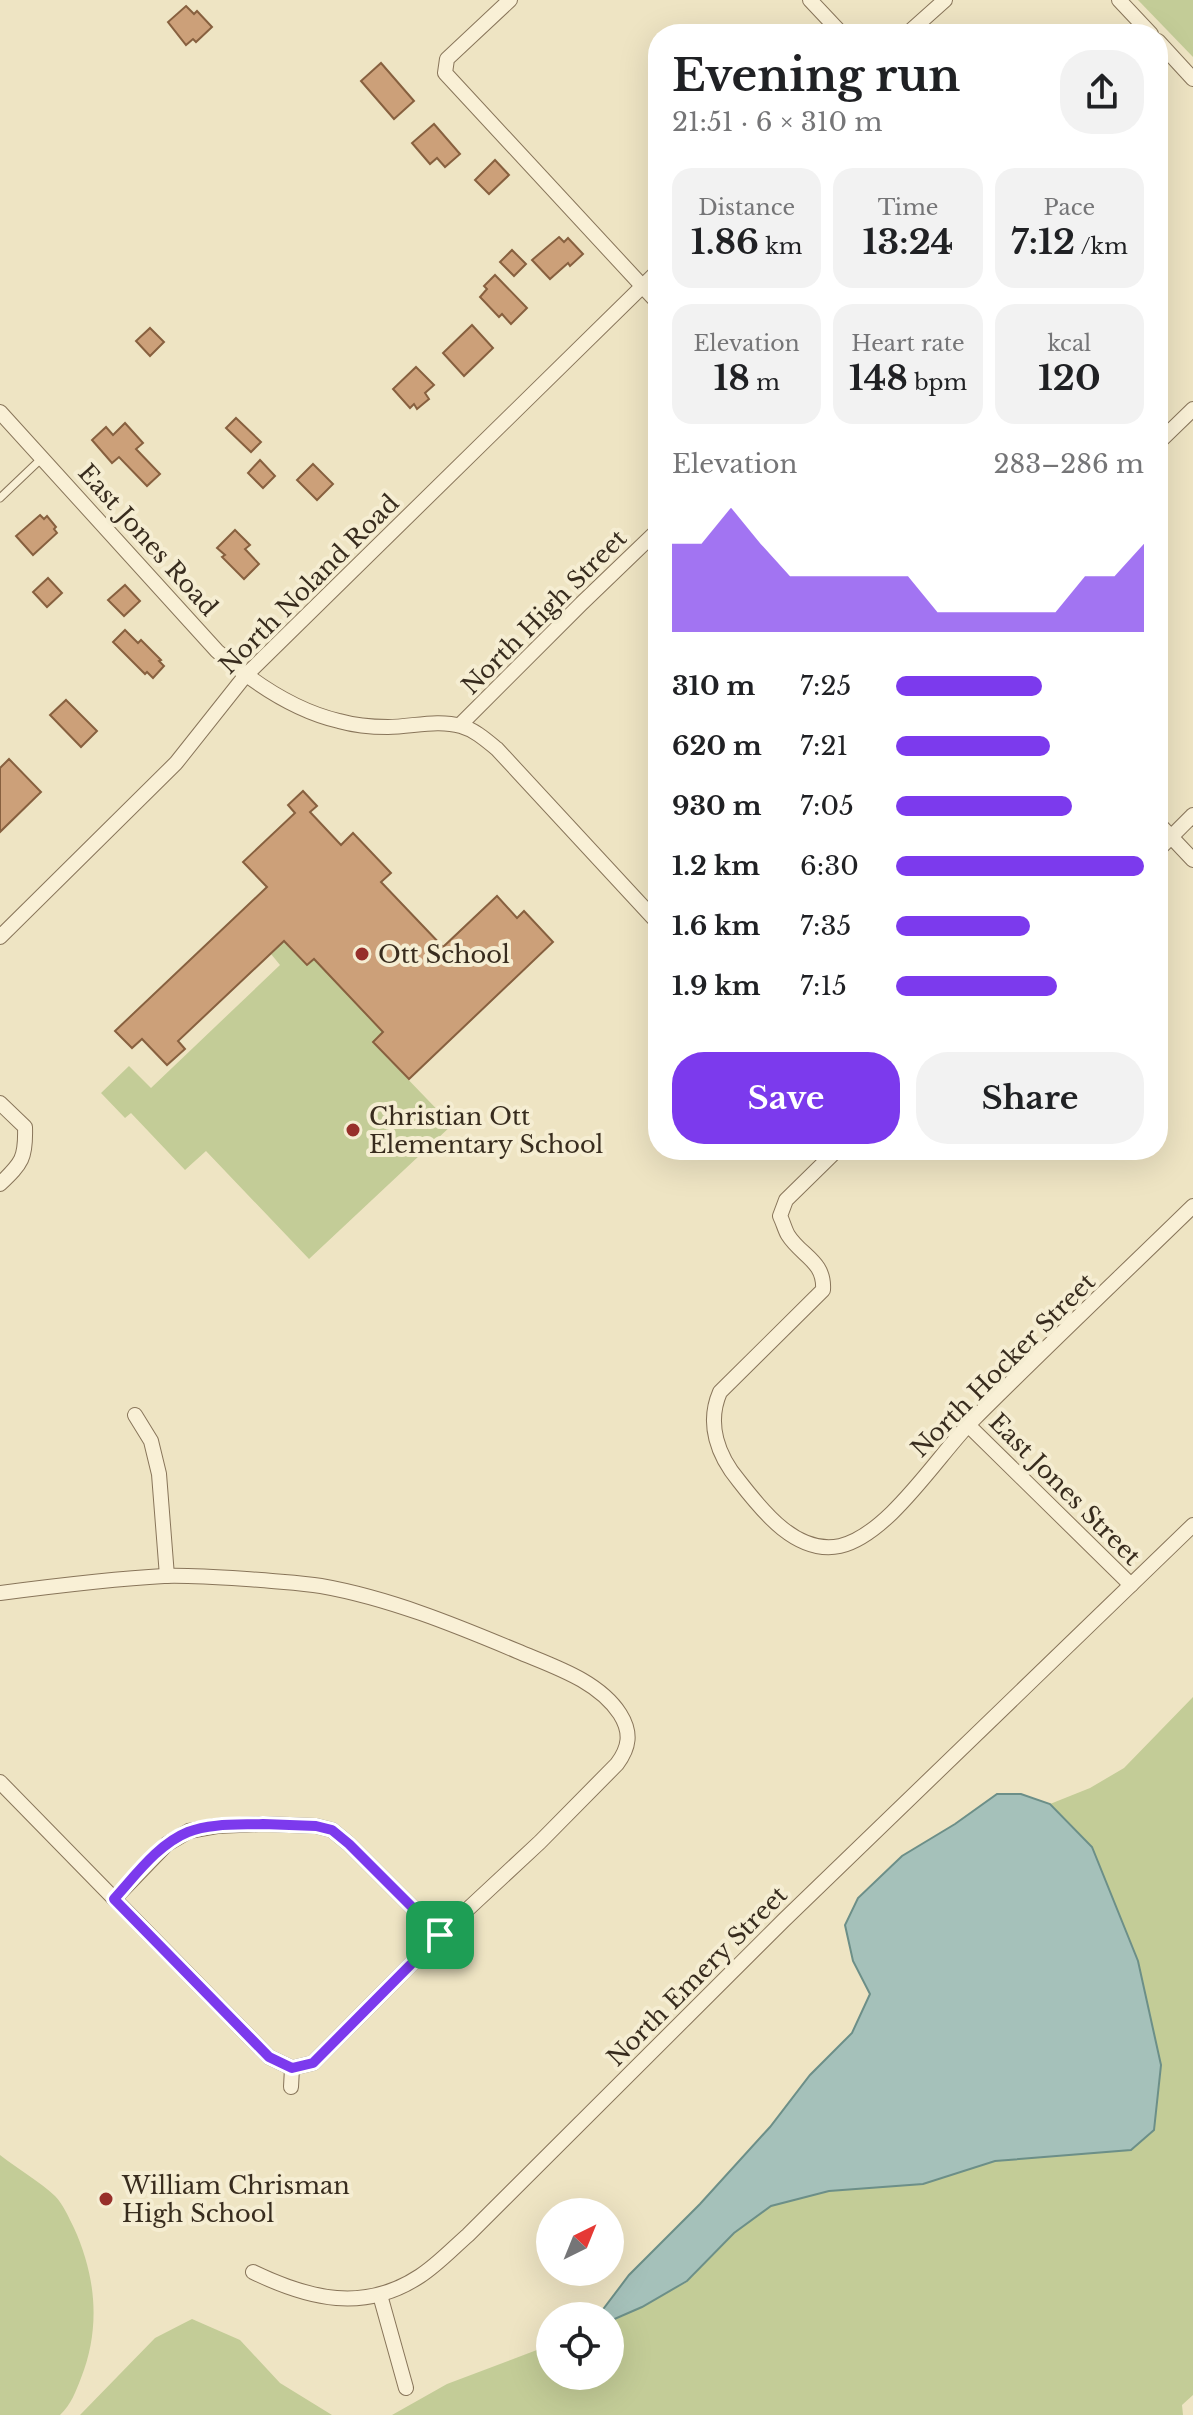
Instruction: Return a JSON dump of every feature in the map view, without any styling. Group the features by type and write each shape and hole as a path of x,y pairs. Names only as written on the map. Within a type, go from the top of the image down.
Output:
{"street":[{"path":"510,0 447,59 445,73 648,292"},
{"path":"810,0 833,24"},
{"path":"918,24 945,0"},
{"path":"1119,0 1141,24"},
{"path":"1168,53 1193,79"},
{"name":"North Noland Road","path":"0,937 176,763 245,676 648,280"},
{"path":"1168,433 1193,409"},
{"name":"East Jones Road","path":"0,412 217,651 245,676 295,706 339,721 385,727 440,723 460,725"},
{"name":"North High Street","path":"460,725 648,540"},
{"path":"460,725 476,732 497,749 648,912"},
{"path":"1168,840 1193,815"},
{"path":"1168,834 1193,860"},
{"path":"0,1103 25,1127 26,1148 22,1162 0,1184"},
{"name":"North Hocker Street","path":"827,1160 786,1200 780,1216 789,1236 816,1264 824,1278 823,1290 720,1392 713,1414 713,1432 729,1469 781,1527 813,1547 840,1546 861,1538 880,1523 968,1425 1193,1206"},
{"path":"135,1415 151,1441 159,1474 167,1576"},
{"name":"East Jones Street","path":"968,1425 1131,1585"},
{"name":"North Emery Street","path":"253,2272 286,2287 322,2297 354,2299 380,2295 404,2286 423,2274 468,2235 784,1920 1193,1525"},
{"path":"0,1593 167,1576 321,1586 451,1623 576,1676 620,1715 628,1735 627,1751 617,1764 540,1842 440,1935 313,2063 292,2068 269,2057 0,1782"},
{"path":"114,1899 167,1844 189,1831 263,1824 316,1826 332,1830 349,1844 440,1935"},
{"path":"291,2087 292,2068"},
{"path":"380,2295 406,2388"}],"lane":[{"path":"0,498 43,457"}],"green space":[{"path":"1138,0 1193,0 1193,57 1168,31 1168,24 1161,24"},
{"path":"284,941 314,959 383,1032 373,1043 452,1125 309,1259 206,1151 185,1170 131,1113 125,1118 101,1093 129,1066 151,1088 280,965 271,954"},
{"path":"1193,1697 1193,2395 1182,2405 1183,2415 392,2415 447,2384 536,2350 536,2390 624,2390 624,2315 687,2282 734,2233 771,2206 829,2191 923,2184 995,2161 1130,2150 1154,2130 1161,2065 1092,1847 1050,1804 1090,1788 1124,1768"},
{"path":"0,2155 58,2199 74,2228 87,2265 93,2302 91,2340 77,2388 60,2415 0,2415"},
{"path":"192,2319 240,2340 280,2383 332,2415 80,2415 155,2338"}],"water":[{"path":"997,1794 1021,1794 1050,1804 1092,1847 1138,1961 1161,2065 1154,2130 1131,2150 995,2161 923,2184 829,2191 771,2206 734,2233 687,2281 624,2315 624,2302 609,2302 624,2286 629,2275 700,2204 770,2127 810,2075 852,2033 870,1994 853,1961 845,1925 858,1898 902,1856"}],"building":[{"path":"186,6 194,14 197,11 212,27 196,42 193,39 186,45 168,22"},
{"path":"381,63 414,101 394,119 361,81"},
{"path":"434,124 460,154 445,167 437,158 430,164 412,143"},
{"path":"495,160 509,175 489,194 475,180"},
{"path":"559,237 564,242 568,238 583,254 550,279 532,260"},
{"path":"512,250 526,264 514,276 500,262"},
{"path":"495,275 527,308 511,324 502,314 499,317 480,297 487,289 484,286"},
{"path":"472,325 493,348 464,376 443,353"},
{"path":"150,328 164,342 150,356 136,341"},
{"path":"416,367 434,385 425,393 429,399 417,409 414,404 410,408 393,389"},
{"path":"236,418 261,442 251,452 226,428"},
{"path":"125,423 143,443 136,449 160,474 147,486 119,457 112,463 92,440 106,427 113,435"},
{"path":"260,460 275,476 263,488 248,473"},
{"path":"313,464 333,484 317,500 297,480"},
{"path":"40,515 44,519 47,516 57,533 33,555 16,536"},
{"path":"235,530 250,545 245,549 259,564 244,579 217,548"},
{"path":"48,578 62,593 47,607 33,592"},
{"path":"125,585 140,601 124,616 108,600"},
{"path":"125,630 138,643 141,640 161,660 164,666 153,678 113,642"},
{"path":"66,700 97,731 81,747 50,715"},
{"path":"9,759 41,792 0,832 0,768"},
{"name":"Christian Ott Elementary School","path":"303,791 317,806 310,812 341,845 353,833 391,873 381,882 443,947 497,896 517,918 524,911 553,942 409,1079 373,1042 383,1032 314,959 307,965 284,941 178,1041 185,1049 167,1065 142,1039 132,1048 115,1031 267,887 243,862 295,813 288,805"}],"place":[{"name":"Ott School","path":"362,954"},
{"name":"Christian Ott Elementary School","path":"353,1130"},
{"name":"William Chrisman High School","path":"106,2199"}],"route":[{"path":"263,1824 316,1826 332,1830 349,1844 440,1935 313,2063 292,2068 269,2057 114,1899 167,1844 189,1831 263,1824"}]}
